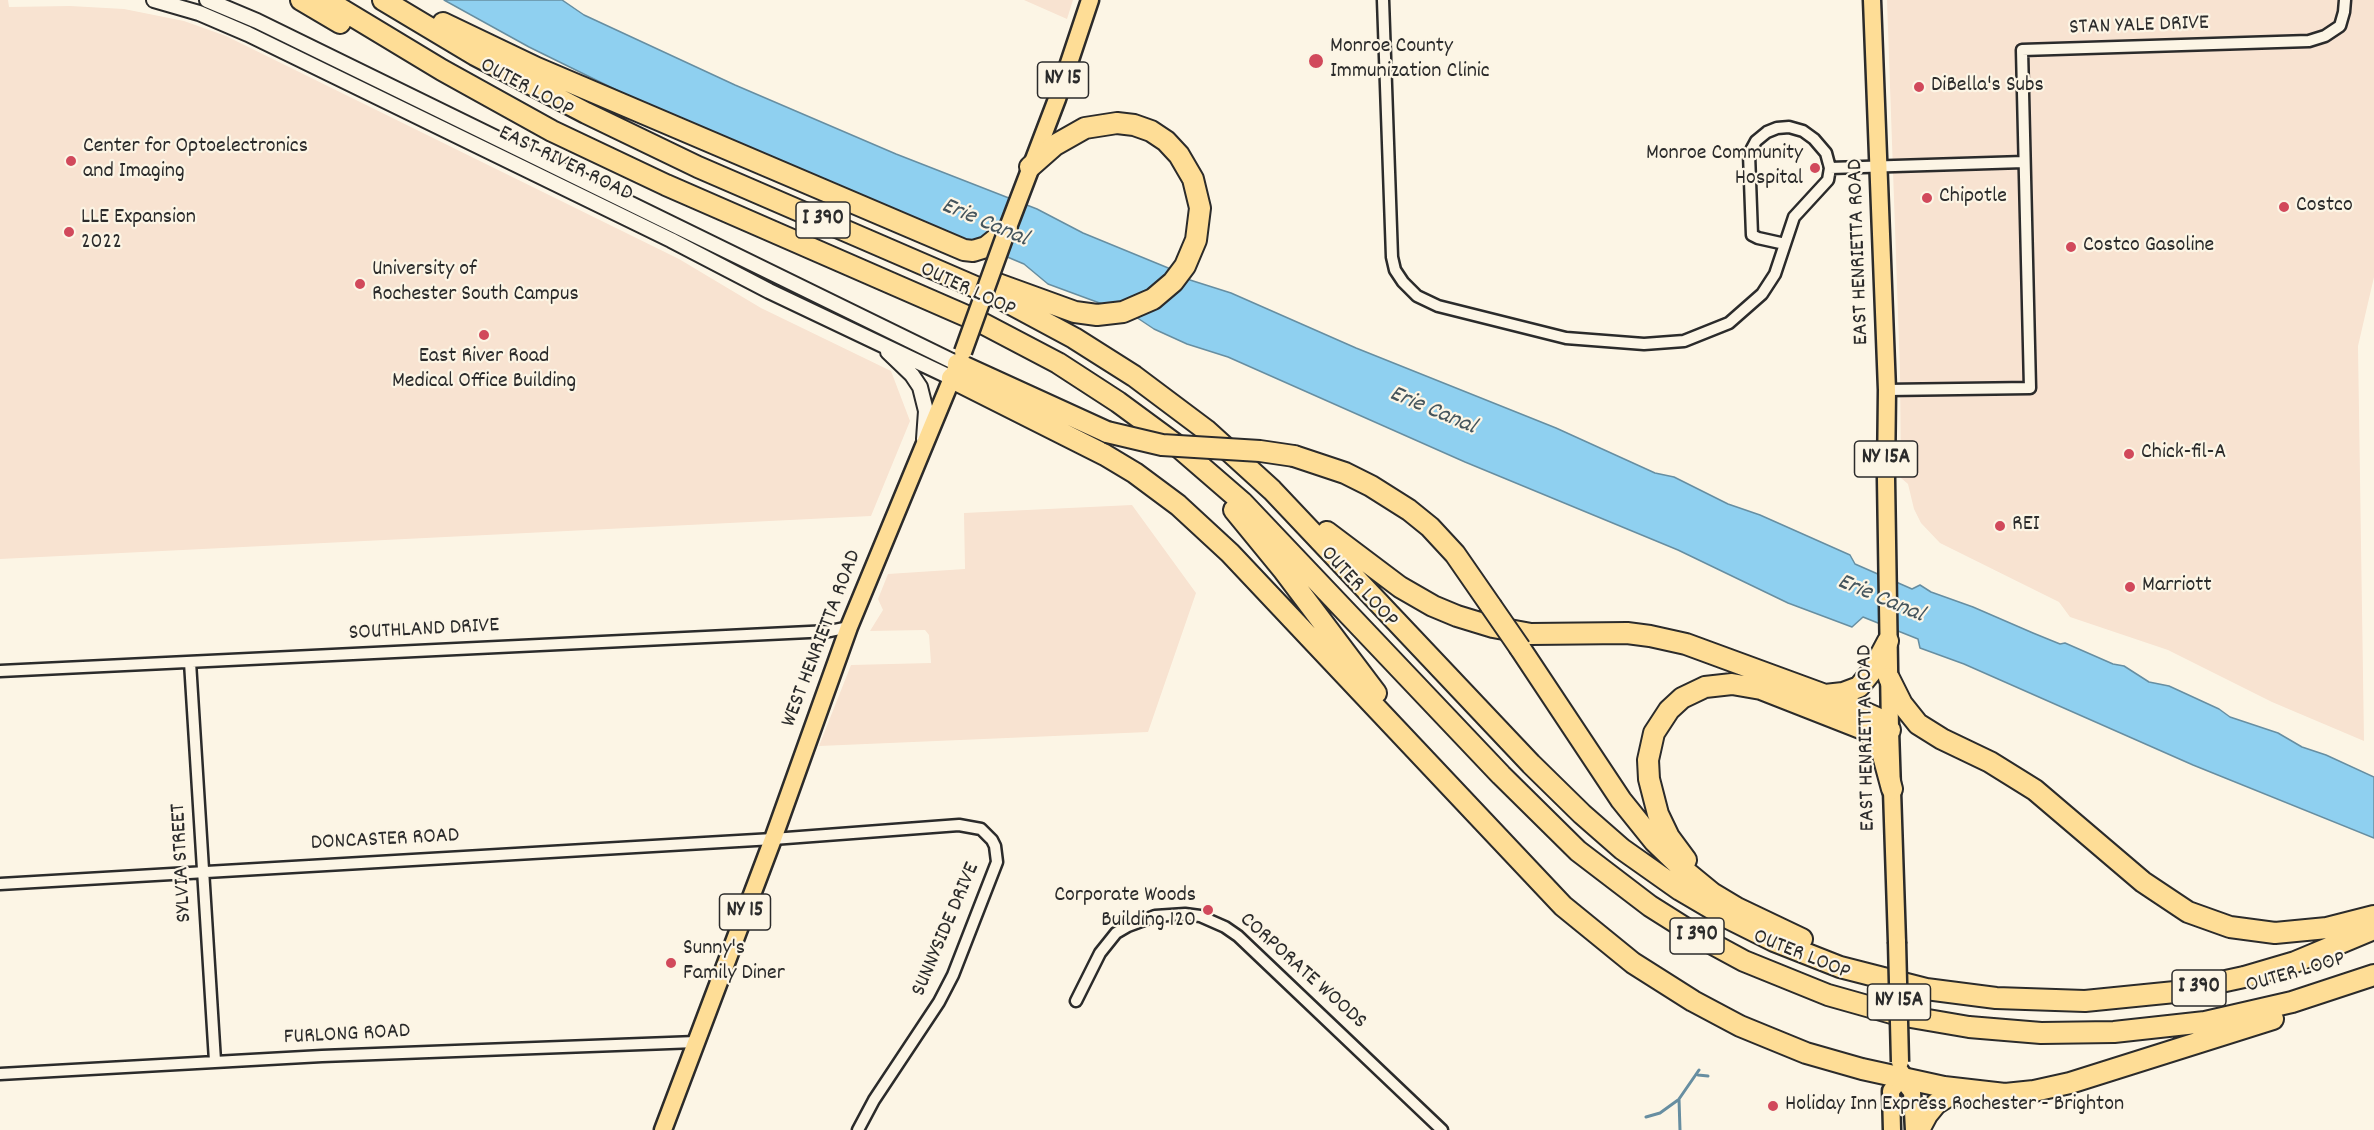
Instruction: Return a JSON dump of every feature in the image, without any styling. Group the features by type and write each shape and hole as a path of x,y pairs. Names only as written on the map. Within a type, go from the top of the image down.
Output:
{"highway":[{"path":"301,0 452,88 534,127 600,154"},
{"name":"OUTER LOOP","path":"326,0 450,75 600,154 995,329 1088,382 1147,422 1229,490 1280,540 1501,776 1578,851 1620,885 1665,916 1712,944 1777,976 1854,1003 1924,1020 2005,1031 2077,1034 2169,1027 2232,1017 2301,999 2374,975"},
{"name":"OUTER LOOP","path":"384,0 491,63 666,152 994,295 1066,333 1163,397 1246,466 1310,528 1544,777 1608,837 1665,880 1758,934 1832,964 1926,989 2014,999 2103,1000 2192,989 2244,977 2295,962 2374,929"},
{"path":"397,0 537,68 964,250 981,249 997,240 1007,230"},
{"path":"831,224 1074,312 1097,315 1117,314 1135,309 1153,299 1173,282 1185,266 1194,246 1199,226 1199,198 1189,171 1166,141 1143,128 1117,123 1085,128 1054,145 1030,167"},
{"path":"958,365 1107,432 1162,445 1251,450 1294,456 1345,473 1371,486 1409,510 1430,527 1455,554 1621,800 1654,842 1683,870 1712,893 1834,953 1891,974 1944,987 2014,999"},
{"path":"958,365 1135,473 1178,505 1230,554 1570,912 1618,952 1663,983 1725,1018 1772,1040 1822,1058 1901,1070 1988,1093"},
{"path":"1189,455 1266,549 1383,703 1454,790"},
{"path":"1246,466 1369,565 1412,594 1445,612 1481,624 1519,632 1554,635 1627,633 1662,638 1713,653 1825,695 1877,718 1890,730"},
{"path":"1825,695 1843,693 1859,687 1880,674 1888,641"},
{"path":"1880,674 1918,724 1942,739 1990,762 2035,790 2150,888 2188,912 2230,927 2275,933 2327,927 2374,916"},
{"path":"1764,920 1714,888 1701,876 1675,846 1662,825 1651,791 1648,760 1654,733 1675,704 1697,690 1722,684 1751,686 1786,697 1868,733 1882,752 1892,789"},
{"path":"1919,1130 1930,1111 1943,1100 1961,1094 2034,1091 2070,1083 2312,1007 2374,982"}],"main road":[{"name":"NY 15","path":"1030,167 1057,99 1090,0"},
{"name":"EAST HENRIETTA ROAD","path":"1872,0 1887,390 1888,641"},
{"name":"WEST HENRIETTA ROAD","path":"663,1130 773,839 849,627 958,365 1030,167"},
{"name":"EAST HENRIETTA ROAD","path":"1880,674 1890,730 1901,1070 1912,1092 1914,1130"},
{"name":"EAST HENRIETTA ROAD","path":"1892,1130 1891,1091 1901,1070"}],"street":[{"name":"EAST RIVER ROAD","path":"154,0 199,13 248,34 864,336 958,365"},
{"name":"EAST RIVER ROAD","path":"207,0 257,21 958,365"},
{"path":"1383,0 1390,243 1395,270 1417,296 1438,306 1566,338 1644,344 1681,342 1729,323 1748,308 1775,274 1785,244 1794,217 1828,180 1830,168 1826,153 1815,139 1803,131 1789,127 1767,132 1756,141 1749,154 1752,234 1758,238 1785,244"},
{"name":"STAN YALE DRIVE","path":"1887,390 2030,387 2022,50 2309,41 2325,36 2340,26 2345,0"},
{"path":"1830,168 2024,162"},
{"path":"864,336 900,363 921,387 926,411 923,448"},
{"name":"SOUTHLAND DRIVE","path":"0,671 830,631 849,627"},
{"name":"SYLVIA STREET","path":"190,662 215,1061"},
{"name":"SUNNYSIDE DRIVE","path":"773,839 959,825 981,830 987,834 995,846 997,855 995,870 947,987 918,1036 874,1100 858,1130"},
{"name":"DONCASTER ROAD","path":"0,884 773,839"},
{"name":"CORPORATE WOODS","path":"1076,1001 1100,953 1116,933 1155,916 1185,914 1200,916 1225,927 1238,936 1442,1130"},
{"name":"FURLONG ROAD","path":"0,1074 215,1061 696,1042"}],"shaded area":[{"name":"University of Rochester South Campus","path":"0,0 8,0 9,7 70,6 124,9 184,21 226,36 679,259 761,308 891,371 910,421 871,516 0,559"},
{"path":"1024,0 1073,0 1067,19"},
{"path":"1887,0 2374,0 2374,277 2358,346 2364,741 2272,702 2168,650 2070,617 2059,602 1940,543 1921,523 1914,509 1908,484 1901,478 1900,371"},
{"path":"1132,505 1196,593 1148,732 819,746 851,665 931,663 929,635 925,630 870,631 883,610 878,599 888,574 965,569 964,513"}],"water":[{"name":"Erie Canal","path":"444,0 562,0 584,15 735,85 896,154 1037,209 1083,233 1178,272 1190,280 1231,293 1356,348 1556,428 1655,473 1674,477 1728,504 1760,515 1850,555 1855,564 1912,589 1920,585 1931,592 2060,644 2065,643 2113,664 2124,666 2149,682 2169,686 2219,709 2230,717 2278,733 2302,747 2326,755 2374,777 2374,838 2193,765 1964,664 1920,648 1918,639 1863,617 1852,627 1788,603 1678,550 1465,462 1228,357 1187,344 1154,329 1124,309 1105,305 1048,284 1024,264 655,109 529,47"}],"waterway":[{"path":"1680,1130 1679,1099 1699,1070"},
{"path":"1698,1075 1708,1076"},
{"path":"1646,1117 1660,1113 1678,1100"}],"place":[{"name":"Monroe County Immunization Clinic","path":"1316,61"},
{"name":"DiBella's Subs","path":"1919,87"},
{"name":"Center for Optoelectronics and Imaging","path":"71,161"},
{"name":"Monroe Community Hospital","path":"1815,168"},
{"name":"Chipotle","path":"1927,198"},
{"name":"Costco","path":"2284,207"},
{"name":"LLE Expansion 2022","path":"69,232"},
{"name":"Costco Gasoline","path":"2071,247"},
{"name":"University of Rochester South Campus","path":"360,284"},
{"name":"East River Road Medical Office Building","path":"484,335"},
{"name":"Chick-fil-A","path":"2129,454"},
{"name":"REI","path":"2000,526"},
{"name":"Marriott","path":"2130,587"},
{"name":"Corporate Woods Building 120","path":"1208,910"},
{"name":"Sunny's Family Diner","path":"671,963"},
{"name":"Holiday Inn Express Rochester - Brighton","path":"1773,1106"}]}
